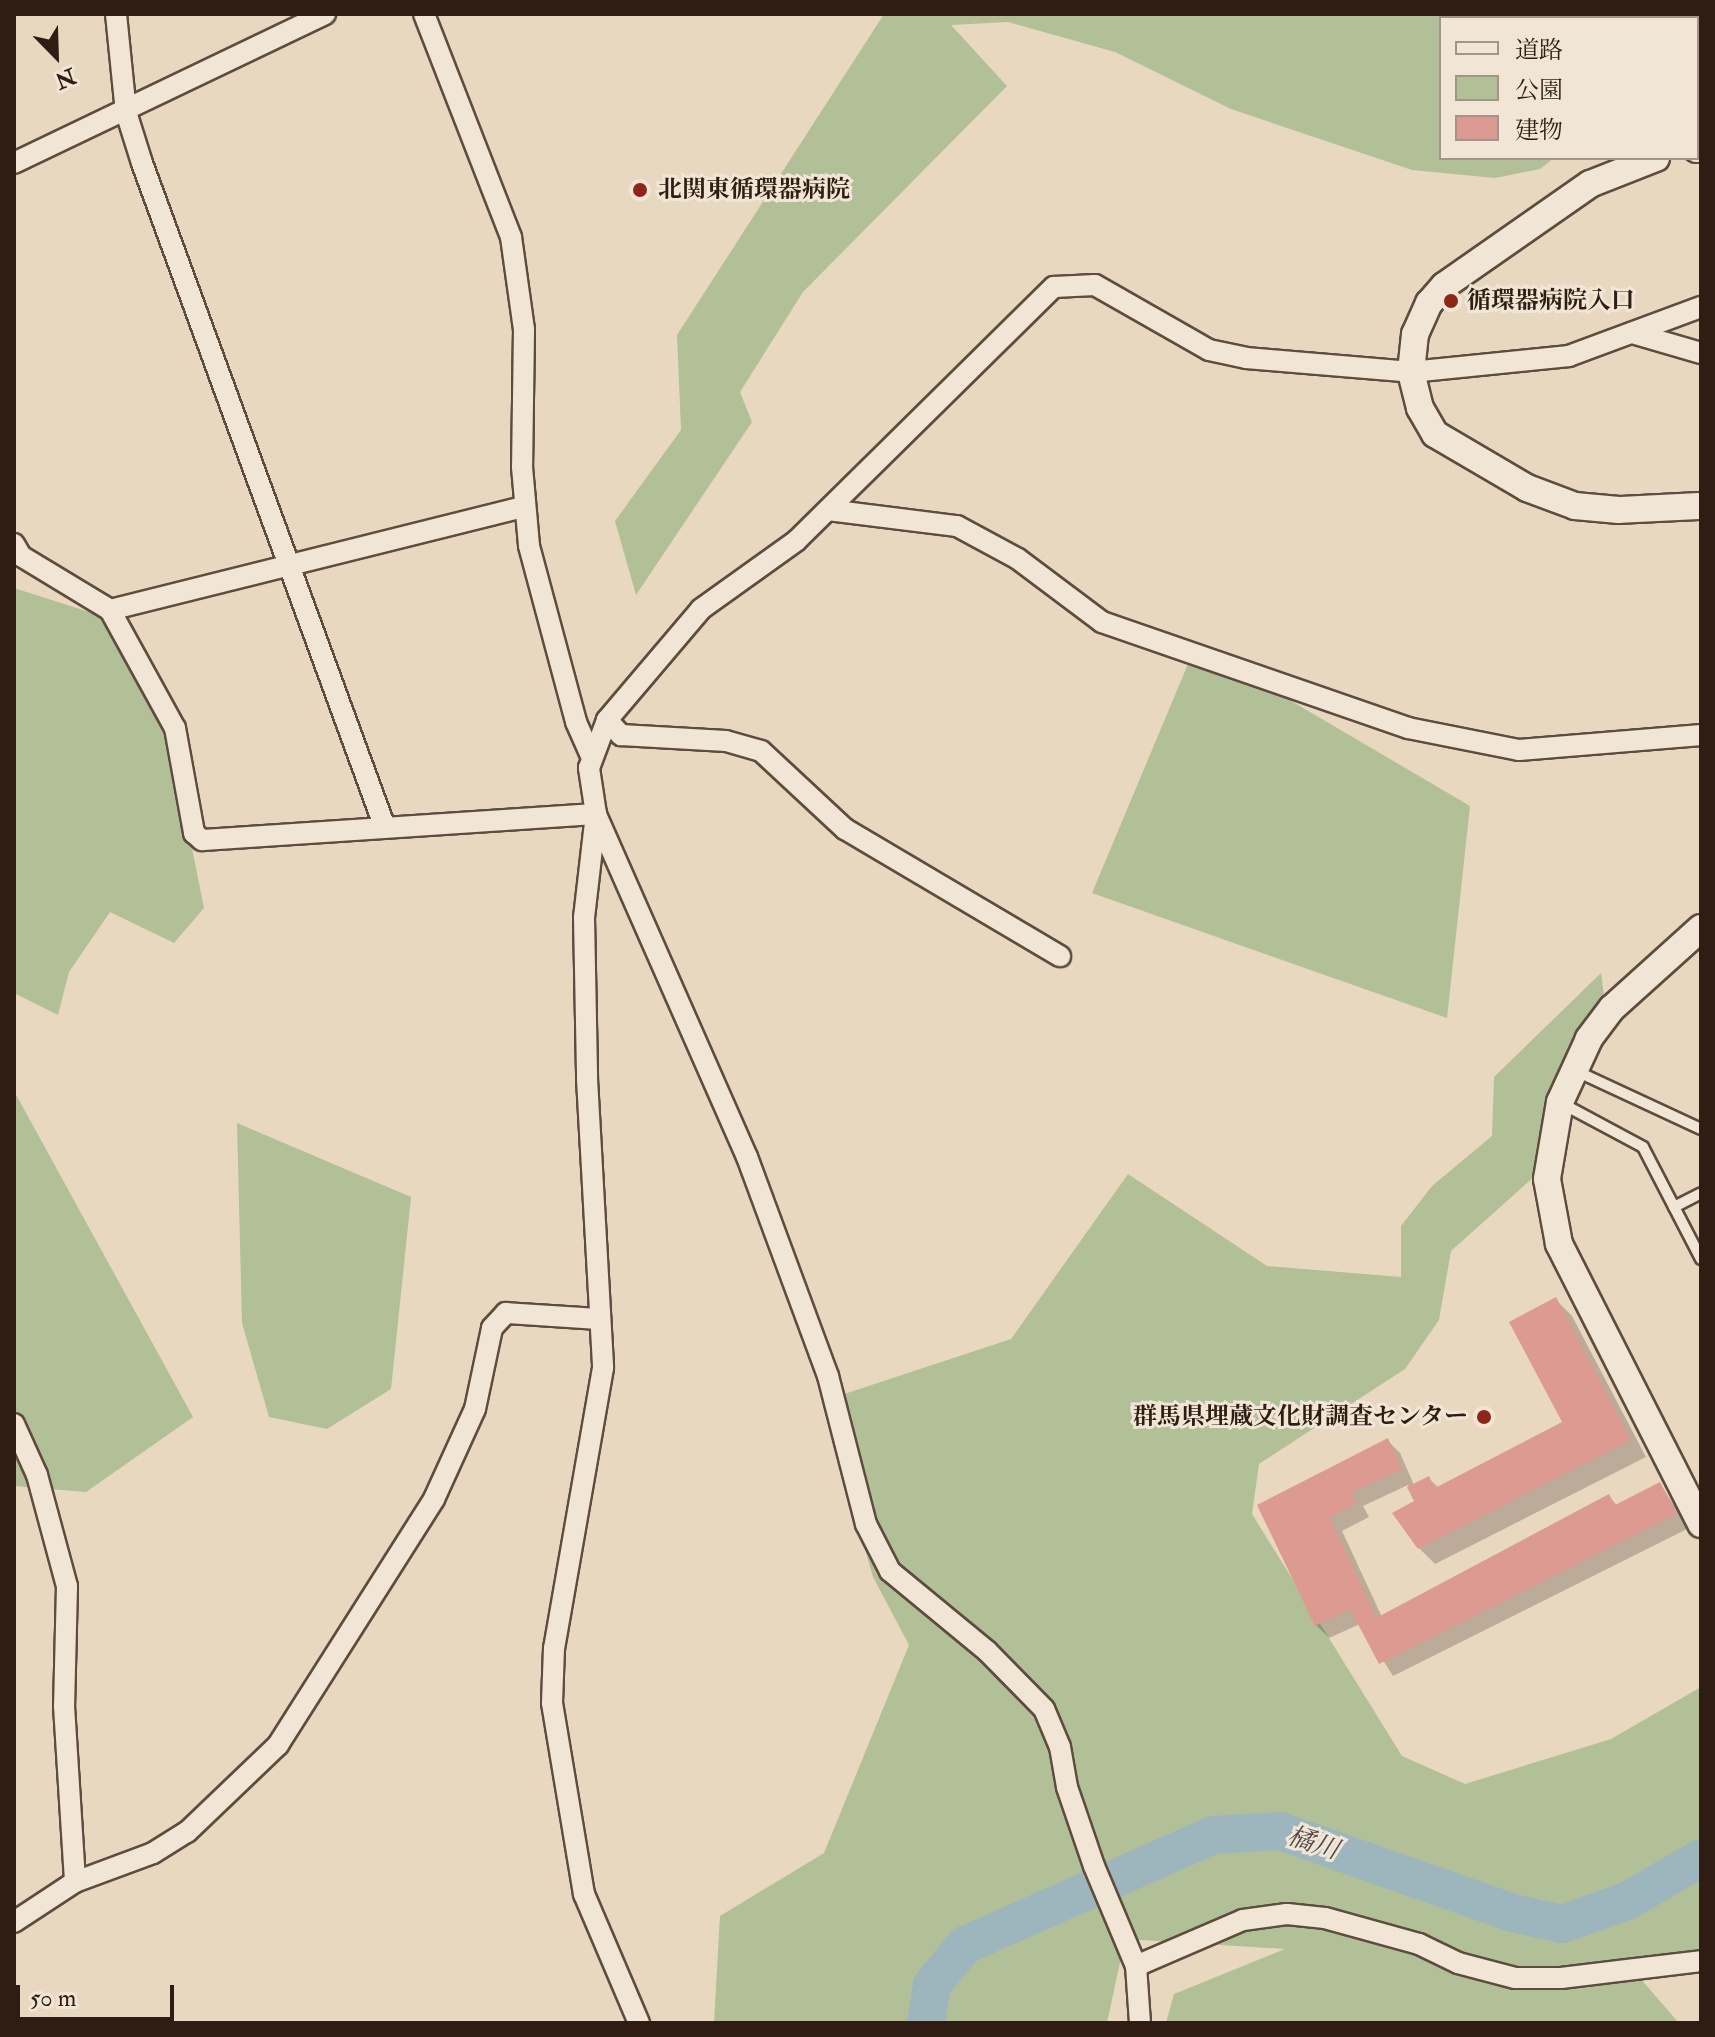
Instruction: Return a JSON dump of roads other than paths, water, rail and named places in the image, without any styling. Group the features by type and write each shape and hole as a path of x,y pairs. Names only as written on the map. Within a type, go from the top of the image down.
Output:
{"street":[{"path":"116,14 126,112 384,825"},
{"path":"14,163 325,14"},
{"path":"424,14 511,237 524,329 524,507 529,546 572,707 592,758"},
{"path":"1651,160 1590,184 1444,286 1429,303 1415,334 1411,372 1420,408 1435,434 1527,488 1575,506 1619,510 1701,506"},
{"path":"1140,2023 1136,1966 1094,1866 1067,1787 1060,1747 1044,1709 987,1651 890,1571 866,1524 828,1376 747,1157 596,814 589,787 592,758 607,720 701,609 796,541 1054,287 1095,285 1209,350 1246,358 1411,372 1569,356 1701,307"},
{"path":"1632,333 1701,353"},
{"path":"110,610 524,507"},
{"path":"828,510 957,526 1018,559 1102,622 1408,728 1519,750 1701,735"},
{"path":"14,544 21,556 110,610 175,728 194,833 202,840 384,825 596,814"},
{"path":"607,720 621,735 726,741 761,751 845,829 1060,956"},
{"path":"596,814 584,919 587,1079 603,1368 554,1648 552,1703 584,1894 639,2023"},
{"path":"1701,928 1612,1008 1572,1069 1560,1102 1547,1179 1559,1244 1701,1524"},
{"path":"14,1922 75,1882 153,1853 187,1832 278,1745 434,1499 475,1409 492,1328 506,1313 600,1319"},
{"path":"14,1424 37,1475 67,1586 64,1706 75,1882"},
{"path":"1136,1966 1243,1920 1287,1914 1325,1918 1405,1940 1458,1963 1515,1978 1561,1978 1701,1961"}],"lane":[{"path":"1572,1069 1701,1129"},
{"path":"1560,1102 1643,1147 1701,1259"},
{"path":"1674,1207 1701,1193"}],"waterway":[{"name":"橘川","path":"926,2023 932,1985 965,1945 1213,1835 1280,1831 1513,1913 1562,1924 1629,1900 1701,1858"}],"place":[{"name":"北関東循環器病院","path":"640,190"},
{"name":"循環器病院入口","path":"1451,301"},
{"name":"群馬県埋蔵文化財調査センター","path":"1484,1417"}]}
